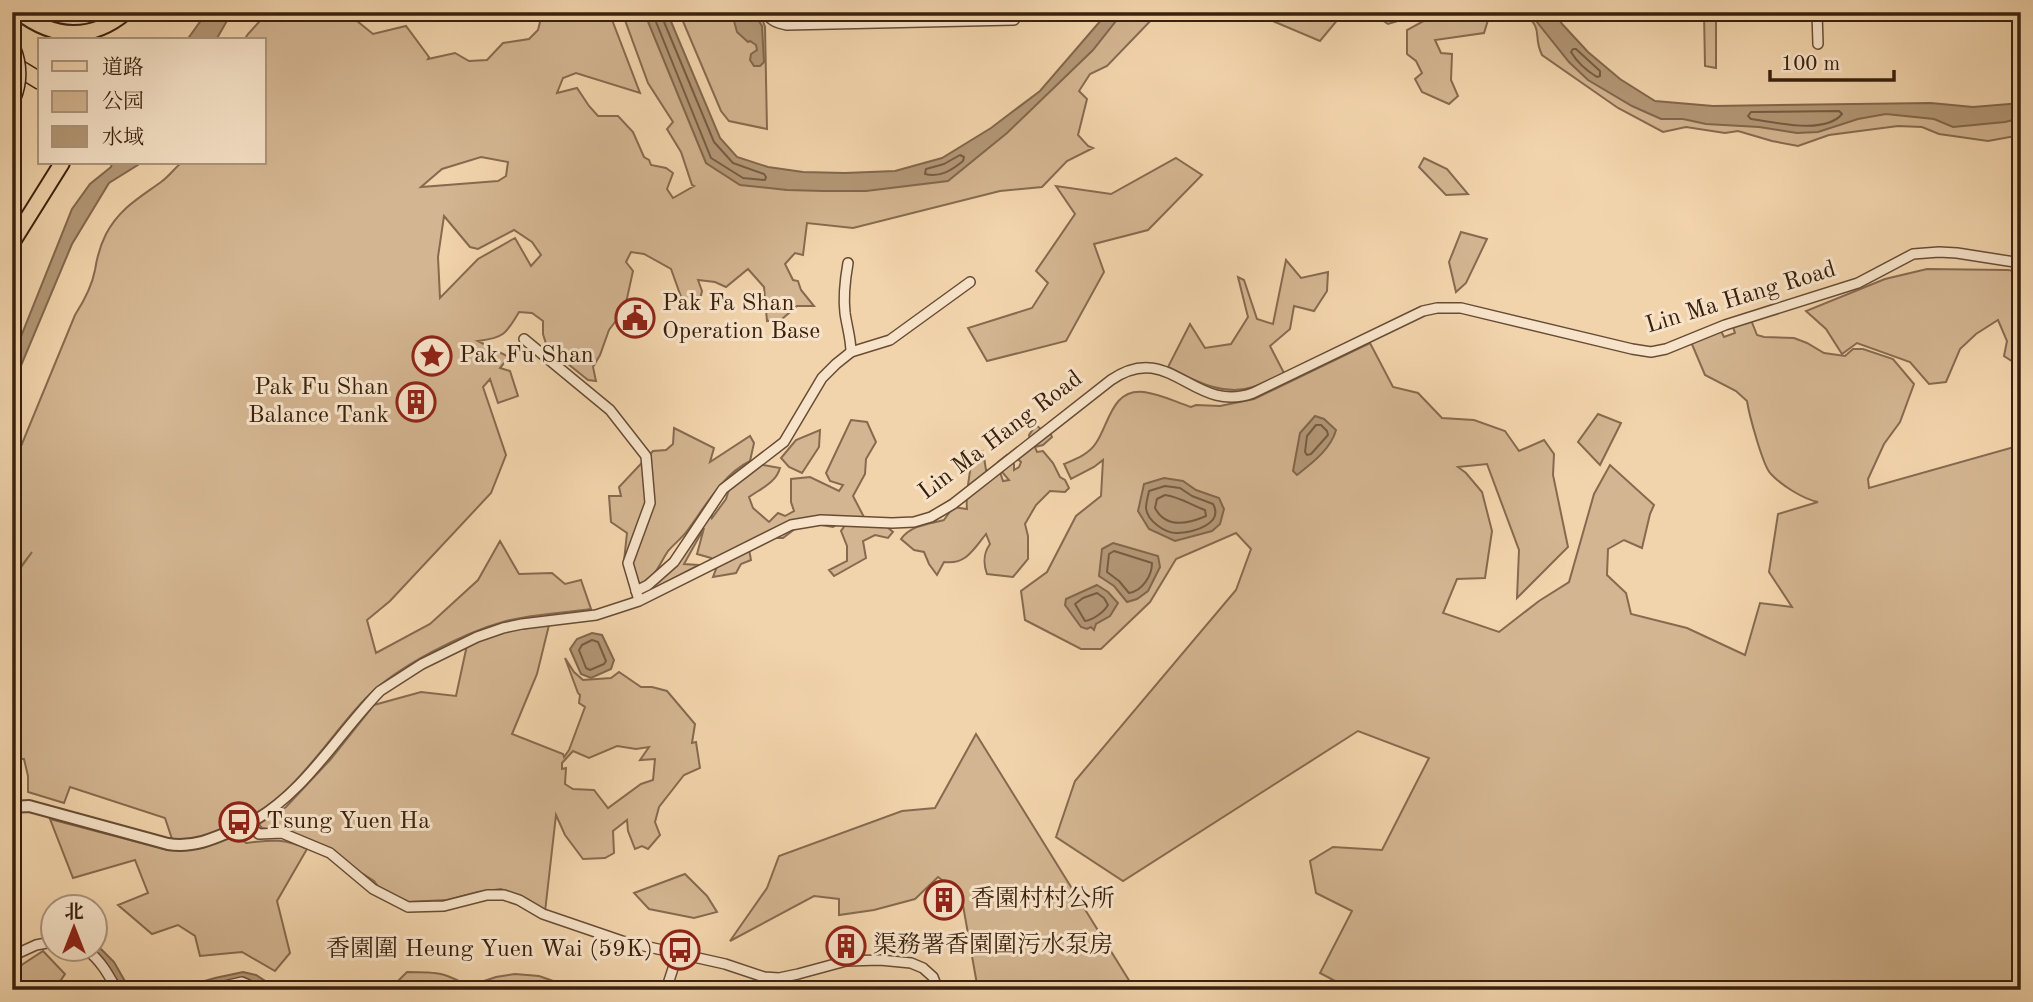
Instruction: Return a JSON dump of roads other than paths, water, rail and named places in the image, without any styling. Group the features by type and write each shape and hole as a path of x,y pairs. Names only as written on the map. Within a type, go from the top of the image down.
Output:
{"highway":[{"path":"12,48 18,74 12,99"},
{"path":"12,64 38,80"}],"main road":[{"path":"19,12 36,24 54,31 85,30 113,23 126,12"},
{"path":"31,12 55,24 85,30 113,12"},
{"path":"12,243 61,164"}],"street":[{"path":"765,12 770,19 786,24 867,17 1014,20 1020,12"},
{"path":"1817,12 1818,44"},
{"name":"Lin Ma Hang Road","path":"12,807 29,806 176,845 200,843 269,812 289,796 380,691 422,664 503,628 596,615 791,525 821,520 908,523 931,517 953,505 1111,380 1133,369 1160,369 1215,396 1239,397 1253,393 1423,311 1437,308 1461,308 1651,352 1666,349 1725,325 1858,283 1913,254 1956,253 2021,263"},
{"path":"848,263 844,289 851,352"},
{"path":"638,596 674,562 723,489 784,442 822,378 851,352 890,340 970,282"},
{"path":"524,339 610,410 646,456 650,503 628,563 638,596"},
{"path":"250,822 257,833 284,833 330,853 373,889 408,907 444,906 490,895 508,895 548,916 622,941 729,965 769,978 799,974 854,960 899,961 923,968 933,977 938,990"},
{"path":"12,956 38,945"},
{"path":"666,990 678,953"},
{"path":"102,964 117,990"},
{"path":"207,990 242,982 260,990"}],"water":[{"path":"207,12 232,12 217,38 188,38"},
{"path":"644,12 667,12 720,138 737,157 768,167 803,172 845,173 895,171 942,158 991,128 1040,91 1108,12 1123,12 1093,50 1007,133 948,181 866,191 823,191 740,185 706,163"},
{"path":"736,12 753,12 762,26 764,62 760,66 754,66 750,60 751,54 757,50 756,45 737,32 733,17"},
{"path":"1532,12 1553,12 1588,52 1620,79 1655,101 1713,106 1931,103 1973,107 2021,103 2021,118 1953,127 1934,119 1886,114 1858,119 1818,132 1797,133 1759,127 1706,124 1683,119 1661,119 1632,106 1588,80 1569,62"},
{"path":"112,164 139,164 109,183 72,244 12,387 12,359 72,209 90,184"},
{"path":"1315,416 1324,419 1336,430 1334,437 1315,460 1297,475 1293,471 1300,433"},
{"path":"1164,478 1183,481 1196,490 1219,498 1224,509 1220,524 1212,531 1175,541 1149,529 1138,511 1144,484"},
{"path":"1113,543 1158,556 1160,567 1148,591 1137,599 1127,602 1114,586 1099,576 1102,549"},
{"path":"1097,585 1118,603 1110,616 1096,624 1094,630 1091,627 1087,629 1081,627 1065,605 1066,599"},
{"path":"592,633 602,635 614,660 611,669 591,678 581,674 570,649 577,639"},
{"path":"108,956 130,990 122,990 104,964 108,964"},
{"path":"243,972 256,975 279,990 266,990 245,979 199,990 173,990 215,978"}],"waterway":[{"path":"311,990 313,987 317,990"}],"place":[{"name":"Pak Fa Shan Operation Base","path":"635,318"},
{"name":"Pak Fu Shan","path":"432,356"},
{"name":"Pak Fu Shan Balance Tank","path":"416,402"},
{"name":"Tsung Yuen Ha","path":"239,822"},
{"name":"香園村村公所","path":"944,900"},
{"name":"渠務署香園圍污水泵房","path":"846,946"},
{"name":"香園圍 Heung Yuen Wai (59K)","path":"680,950"}]}
